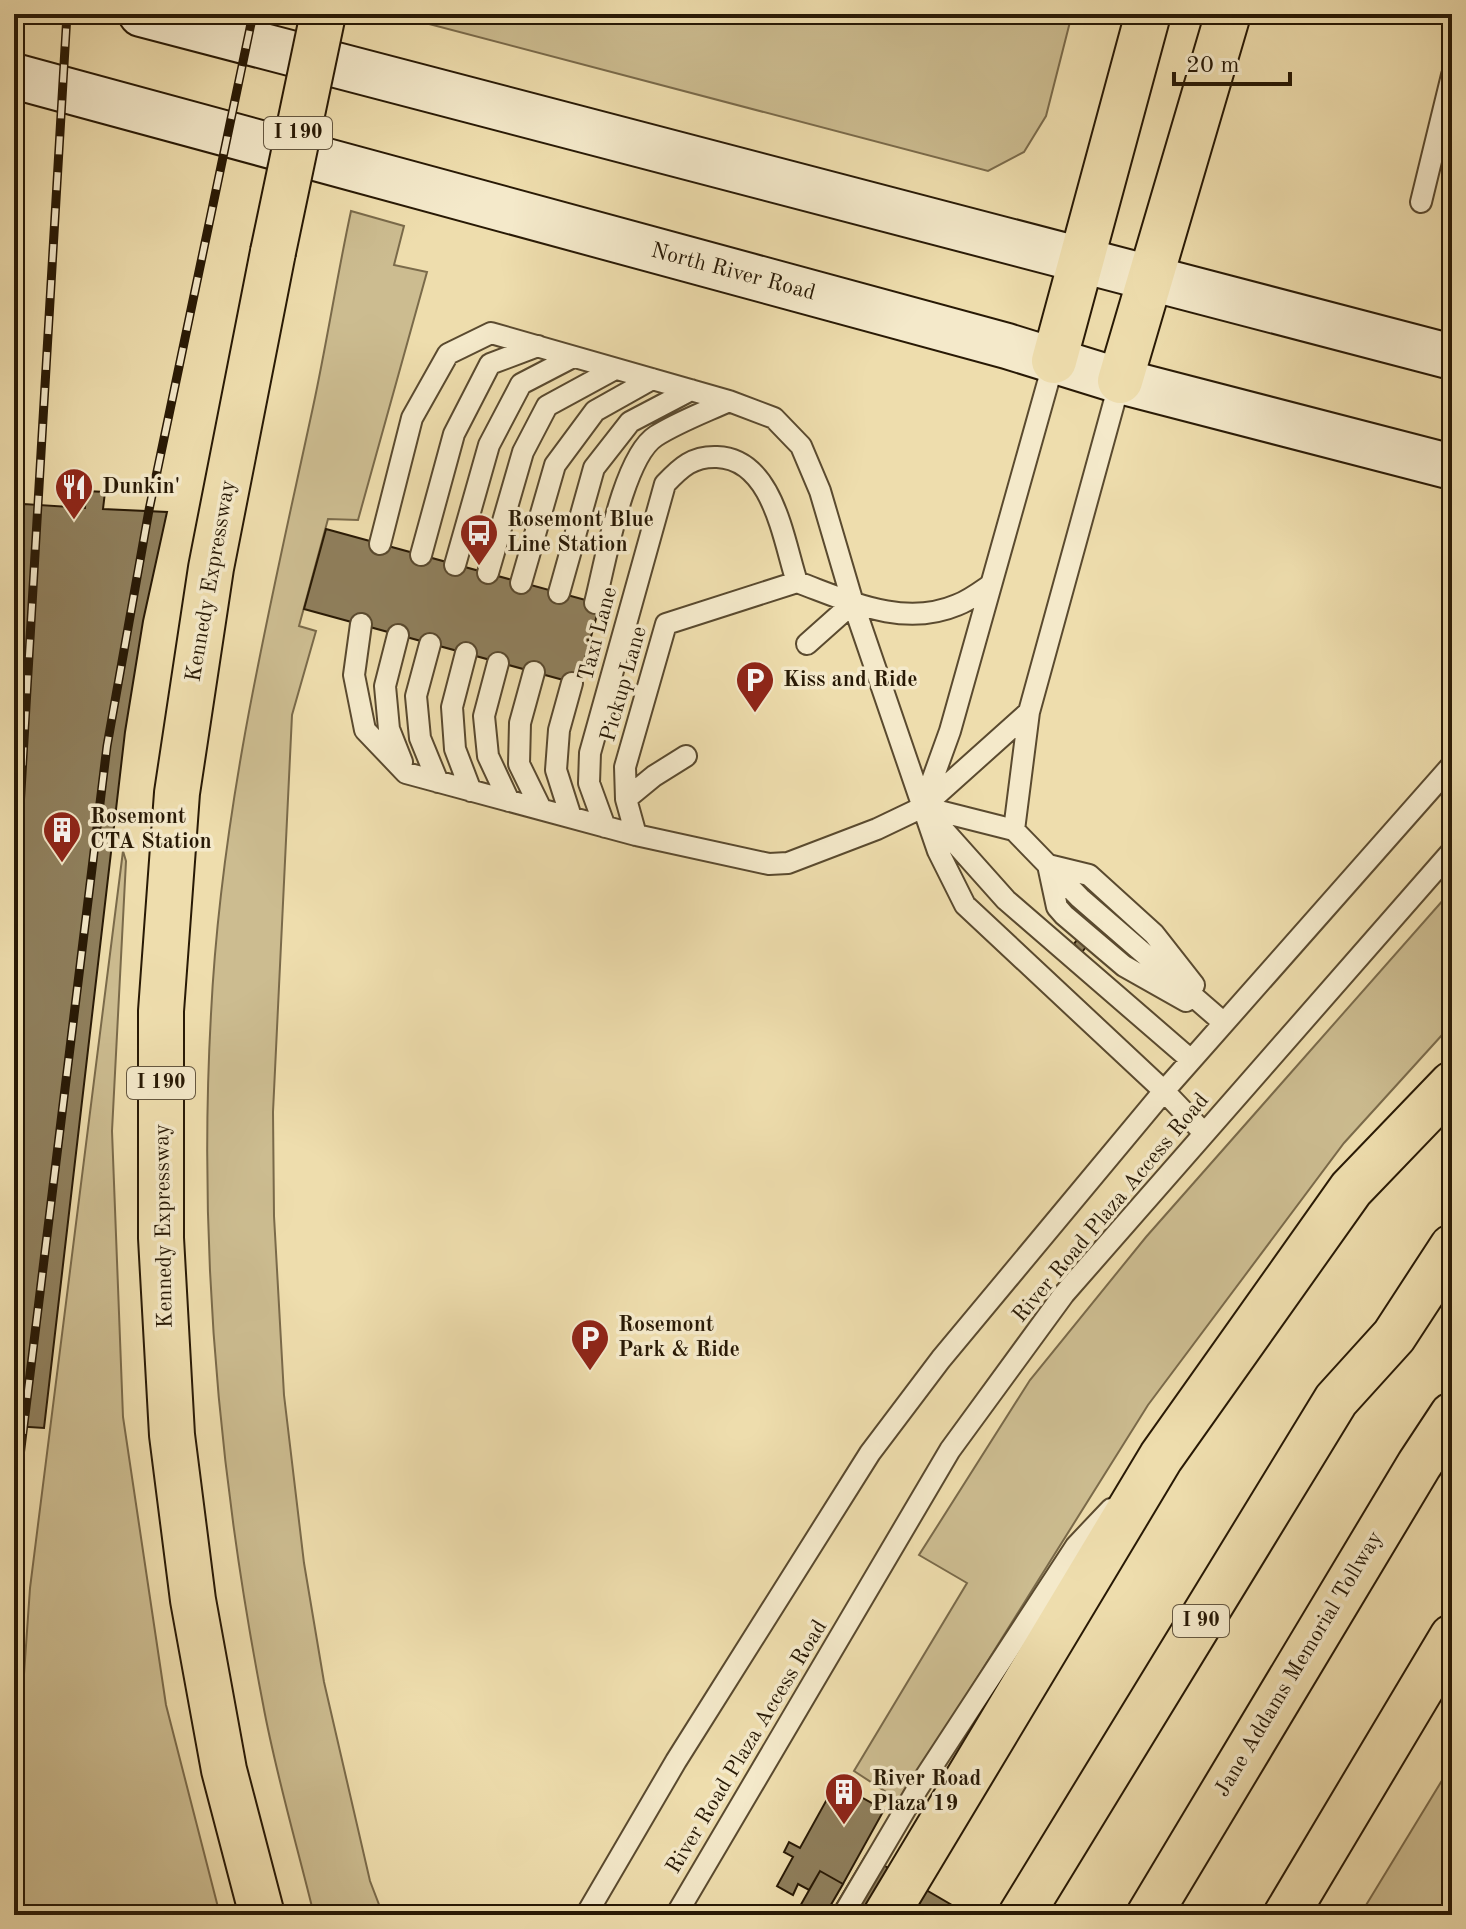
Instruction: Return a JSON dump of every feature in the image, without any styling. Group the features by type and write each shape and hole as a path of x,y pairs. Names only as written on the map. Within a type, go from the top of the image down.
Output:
{"highway":[{"name":"Kennedy Expressway","path":"262,1915 224,1770 193,1600 172,1435 161,1238 161,1011 177,793 211,568 323,14"},
{"path":"1054,361 1148,14"},
{"path":"1120,381 1228,14"},
{"path":"886,1915 1161,1457 1351,1189 1452,1084"},
{"name":"I 90","path":"1056,1915 1358,1416 1394,1336 1452,1247"},
{"name":"I 90","path":"1021,1915 1336,1400 1394,1336"},
{"name":"Jane Addams Memorial Tollway","path":"1149,1915 1452,1415"},
{"path":"1286,1915 1452,1637"}],"main road":[{"path":"141,14 1452,357"},
{"name":"North River Road","path":"14,76 1120,381 1452,467"}],"lane":[{"path":"1421,202 1445,133 1452,75"},
{"path":"380,544 412,418 448,354 491,333 729,401 774,418 801,446 820,491 853,603 938,851 965,905 1164,1091 1204,1133"},
{"path":"421,555 454,434 490,364 538,346"},
{"path":"455,565 489,445 521,384 573,357"},
{"path":"923,807 950,731 1054,361"},
{"path":"488,573 523,452 547,406 615,369"},
{"path":"521,583 555,465 595,411 652,379"},
{"path":"1014,830 1029,712 1120,381"},
{"path":"559,593 594,468 630,422 691,390"},
{"path":"595,603 627,481 636,458 654,437 729,401"},
{"name":"Taxi Lane","path":"605,827 589,783 590,753 665,484 682,466 703,457 730,458 753,470 768,491 797,582"},
{"path":"797,582 885,612 918,616 957,605 989,586"},
{"name":"Pickup Lane","path":"626,799 625,767 666,624 797,582"},
{"path":"807,644 853,603"},
{"path":"361,624 354,675 365,730 406,773 605,827 746,861 788,863 877,829 923,807 1029,712"},
{"path":"398,635 385,686 389,729 406,773"},
{"path":"430,644 416,696 420,738 438,782"},
{"path":"466,653 452,707 455,749 471,791"},
{"path":"498,663 484,716 488,756 509,801"},
{"path":"534,672 520,723 519,764 541,809"},
{"path":"571,817 556,770 559,730 572,683"},
{"path":"636,835 626,799 686,756"},
{"path":"586,1915 676,1761 870,1453 941,1359 1164,1091 1452,765"},
{"path":"923,807 1014,830 1048,865 1057,907 1064,915 1124,966 1224,1023"},
{"path":"923,807 1006,900 1191,1060"},
{"name":"River Road Plaza Access Road","path":"676,1915 950,1450 1064,1294 1452,851"},
{"path":"1048,865 1089,875 1154,934 1224,1023"},
{"path":"843,1915 918,1788 1076,1546 1161,1457"}],"shaded area":[{"path":"391,14 1072,14 1046,116 1024,152 988,171"},
{"path":"351,211 404,226 394,265 427,272 358,520 328,519 299,626 316,631 292,715 273,1112 274,1216 284,1395 304,1563 324,1682 370,1881 383,1915 314,1915 268,1731 234,1533 210,1274 208,1101 216,937 236,784"},
{"path":"123,851 126,861 112,1131 123,1417 166,1705 220,1915 14,1915 14,1818 30,1588"},
{"path":"1452,890 1452,1024 1344,1143 1148,1405 900,1801 854,1771 967,1583 919,1555 1030,1380 1146,1237"},
{"path":"1452,1764 1452,1915 1360,1915"}],"building":[{"name":"Rosemont CTA Station","path":"86,491 105,492 103,509 167,512 143,621 125,732 44,1428 14,1426 14,676 24,504 85,508"},
{"path":"326,529 600,604 578,684 304,609"},
{"path":"1077,940 1086,947 1082,952 1074,944"},
{"name":"River Road Plaza 19","path":"836,1783 884,1810 843,1884 820,1871 809,1890 798,1884 793,1895 777,1886 793,1857 784,1852 789,1842 800,1848"},
{"name":"River Road Plaza 19","path":"866,1855 969,1915 830,1915"},
{"path":"820,1871 843,1884 825,1915 795,1915"}],"railway":[{"path":"14,909 67,14"},
{"path":"14,1505 107,746 149,510 253,14"}],"place":[{"name":"Dunkin'","path":"74,521"},
{"name":"Rosemont Blue Line Station","path":"479,567"},
{"name":"Kiss and Ride","path":"755,714"},
{"name":"Rosemont CTA Station","path":"62,864"},
{"name":"Rosemont Park & Ride","path":"590,1372"},
{"name":"River Road Plaza 19","path":"844,1826"}]}
